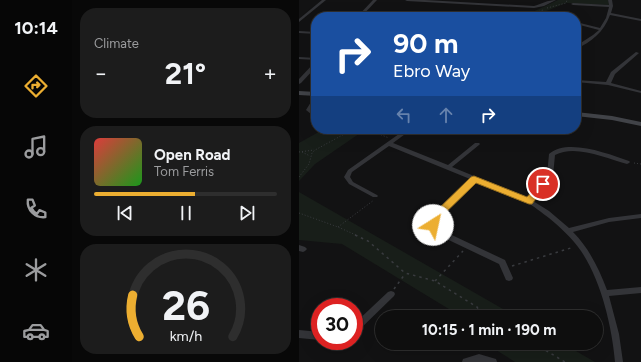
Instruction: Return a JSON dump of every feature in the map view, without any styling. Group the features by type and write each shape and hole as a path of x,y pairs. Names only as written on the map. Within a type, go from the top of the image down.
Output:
{"main road":[{"path":"299,89 311,90"},
{"path":"299,93 311,94"},
{"path":"581,111 602,113 641,123"},
{"path":"581,115 641,123"}],"street":[{"path":"299,21 324,0"},
{"path":"364,12 375,0"},
{"path":"407,0 534,7 543,6 554,0"},
{"path":"581,43 596,35 601,29 609,14 611,6 610,0"},
{"path":"573,4 611,6"},
{"path":"609,14 641,20"},
{"path":"581,24 601,29"},
{"path":"299,32 311,33"},
{"path":"608,84 613,73 637,53"},
{"path":"299,58 311,59"},
{"path":"299,82 311,69"},
{"path":"581,81 608,84 641,92"},
{"path":"311,104 308,108 311,113"},
{"path":"375,196 351,183 347,177 350,171 402,134"},
{"path":"392,142 448,168 529,201 549,214 569,231 591,260 605,293 619,350 619,362"},
{"path":"448,168 477,144"},
{"path":"529,201 550,176 552,154 556,150 563,149 593,152 627,162"},
{"path":"474,179 434,219 433,225 436,231 502,262 509,278"},
{"path":"569,231 609,220 641,216"},
{"path":"605,293 641,290"},
{"path":"363,320 391,294"},
{"path":"299,334 311,335"},
{"path":"466,362 479,358 493,362"}],"path":[{"path":"540,12 566,3 567,0"},
{"path":"299,152 315,150 344,134"},
{"path":"377,134 392,142"},
{"path":"299,177 309,164 311,156 315,150"},
{"path":"302,152 311,156"},
{"path":"627,162 641,164"},
{"path":"338,227 374,201 375,196"},
{"path":"299,213 338,227 367,241 405,273 435,281 477,307 479,310"},
{"path":"505,269 580,245"},
{"path":"435,281 467,246"},
{"path":"391,294 405,273"},
{"path":"479,358 480,350"},
{"path":"545,350 565,362"}],"shaded area":[{"path":"558,0 608,0 609,5 566,3 544,12 533,12"},
{"path":"315,134 359,134 315,164 299,181 299,143"},
{"path":"299,192 505,310 450,310 342,244 299,240"},
{"path":"496,350 574,350 595,362 515,362"}],"route":[{"path":"433,225 434,219 474,179 529,201 543,184"}]}
